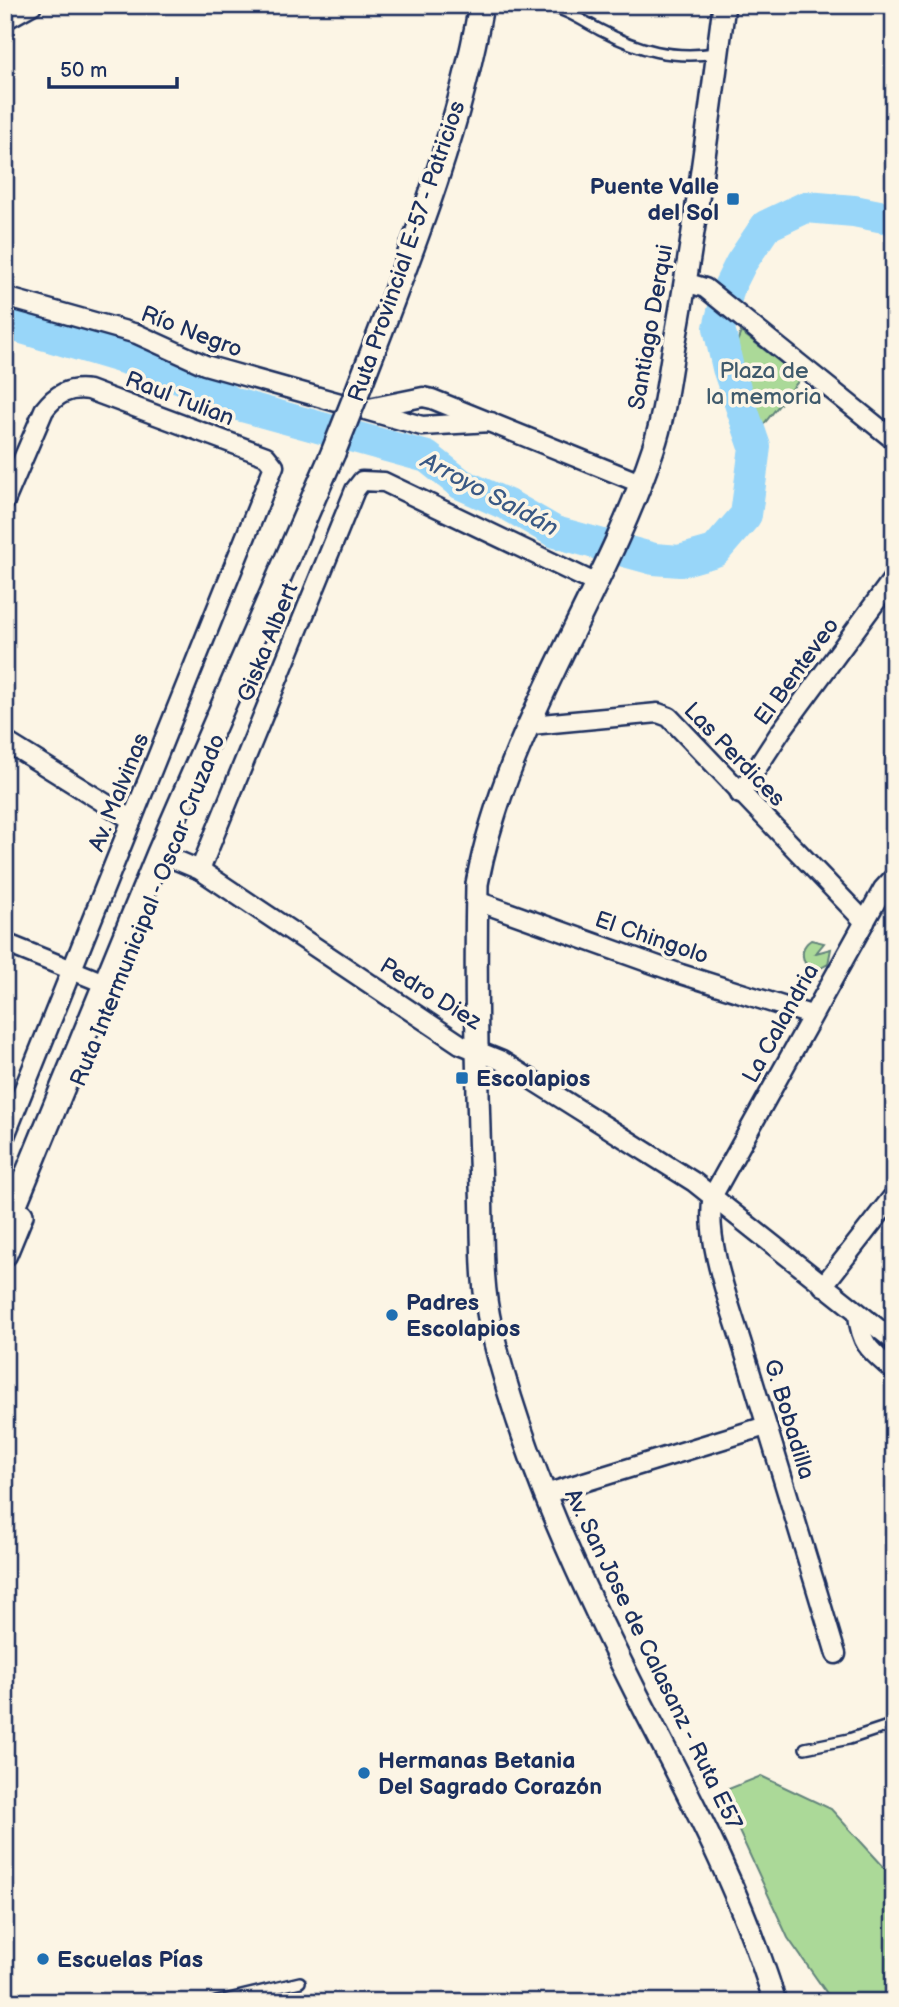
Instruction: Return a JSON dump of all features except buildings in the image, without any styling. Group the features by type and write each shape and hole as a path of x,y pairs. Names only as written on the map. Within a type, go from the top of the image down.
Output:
{"main road":[{"name":"Ruta Provincial E-57 - Patricios","path":"333,453 359,402 436,181 468,70 481,5"},
{"name":"Ruta Intermunicipal - Oscar Cruzado","path":"5,1254 256,625 285,566 333,453"},
{"name":"Ruta Intermunicipal - Oscar Cruzado","path":"5,1228 104,984 164,855"}],"street":[{"path":"5,20 32,5"},
{"name":"Santiago Derqui","path":"600,574 640,483 659,427 695,285 724,5"},
{"path":"695,285 743,319 894,440"},
{"name":"Río Negro","path":"5,297 137,334 205,365 359,402 433,427 491,422"},
{"name":"Raul Tulian","path":"5,501 44,410 52,398 64,392 89,390 266,456 274,466"},
{"name":"Río Negro","path":"359,402 424,397 640,483"},
{"name":"Av. Malvinas","path":"5,1136 74,971 274,466"},
{"name":"Giska Albert","path":"200,870 355,490 362,481 371,479 384,482 600,574"},
{"name":"Av. San Jose de Calasanz - Ruta E57","path":"600,574 492,818 477,884 475,1050 484,1288 500,1363 545,1494 626,1671 700,1814 743,1906 775,2002"},
{"name":"El Benteveo","path":"740,794 781,731 894,577"},
{"name":"Las Perdices","path":"531,725 658,713 678,725 740,794 865,922"},
{"path":"5,741 132,820"},
{"name":"Pedro Diez","path":"164,855 200,870 460,1044 502,1061 713,1195 822,1286 894,1341"},
{"name":"La Calandria","path":"713,1195 811,1015 883,889 894,877"},
{"name":"El Chingolo","path":"477,901 681,974 811,1015"},
{"path":"5,943 104,984"},
{"name":"G. Bobadilla","path":"713,1195 710,1223 727,1291 836,1654"},
{"path":"822,1286 894,1195"},
{"path":"858,1315 860,1337 865,1345 894,1371"},
{"path":"545,1494 766,1426"}],"lane":[{"path":"545,5 563,9 600,30 663,55 684,57 718,53"},
{"path":"805,1748 849,1739 894,1724"},
{"path":"216,2002 300,1982"}],"green space":[{"name":"Plaza de la memoria","path":"741,332 801,378 755,435 730,359"},
{"path":"811,940 824,943 816,953 831,949 828,964 819,969 804,960 804,948"},
{"path":"761,1776 831,1809 894,1878 894,2002 833,2002 788,1938 721,1792"}],"waterway":[{"name":"Arroyo Saldán","path":"5,323 150,366 194,383 235,404 427,457 461,484 510,506 555,532 654,559 680,561 715,551 746,515 755,447 728,368 719,328 729,287 741,263 766,226 806,207 854,211 894,219"}],"place":[{"name":"Puente Valle del Sol","path":"733,199"},
{"name":"Escolapios","path":"462,1078"},
{"name":"Padres Escolapios","path":"392,1315"},
{"name":"Hermanas Betania Del Sagrado Corazón","path":"364,1773"},
{"name":"Escuelas Pías","path":"43,1959"}]}
